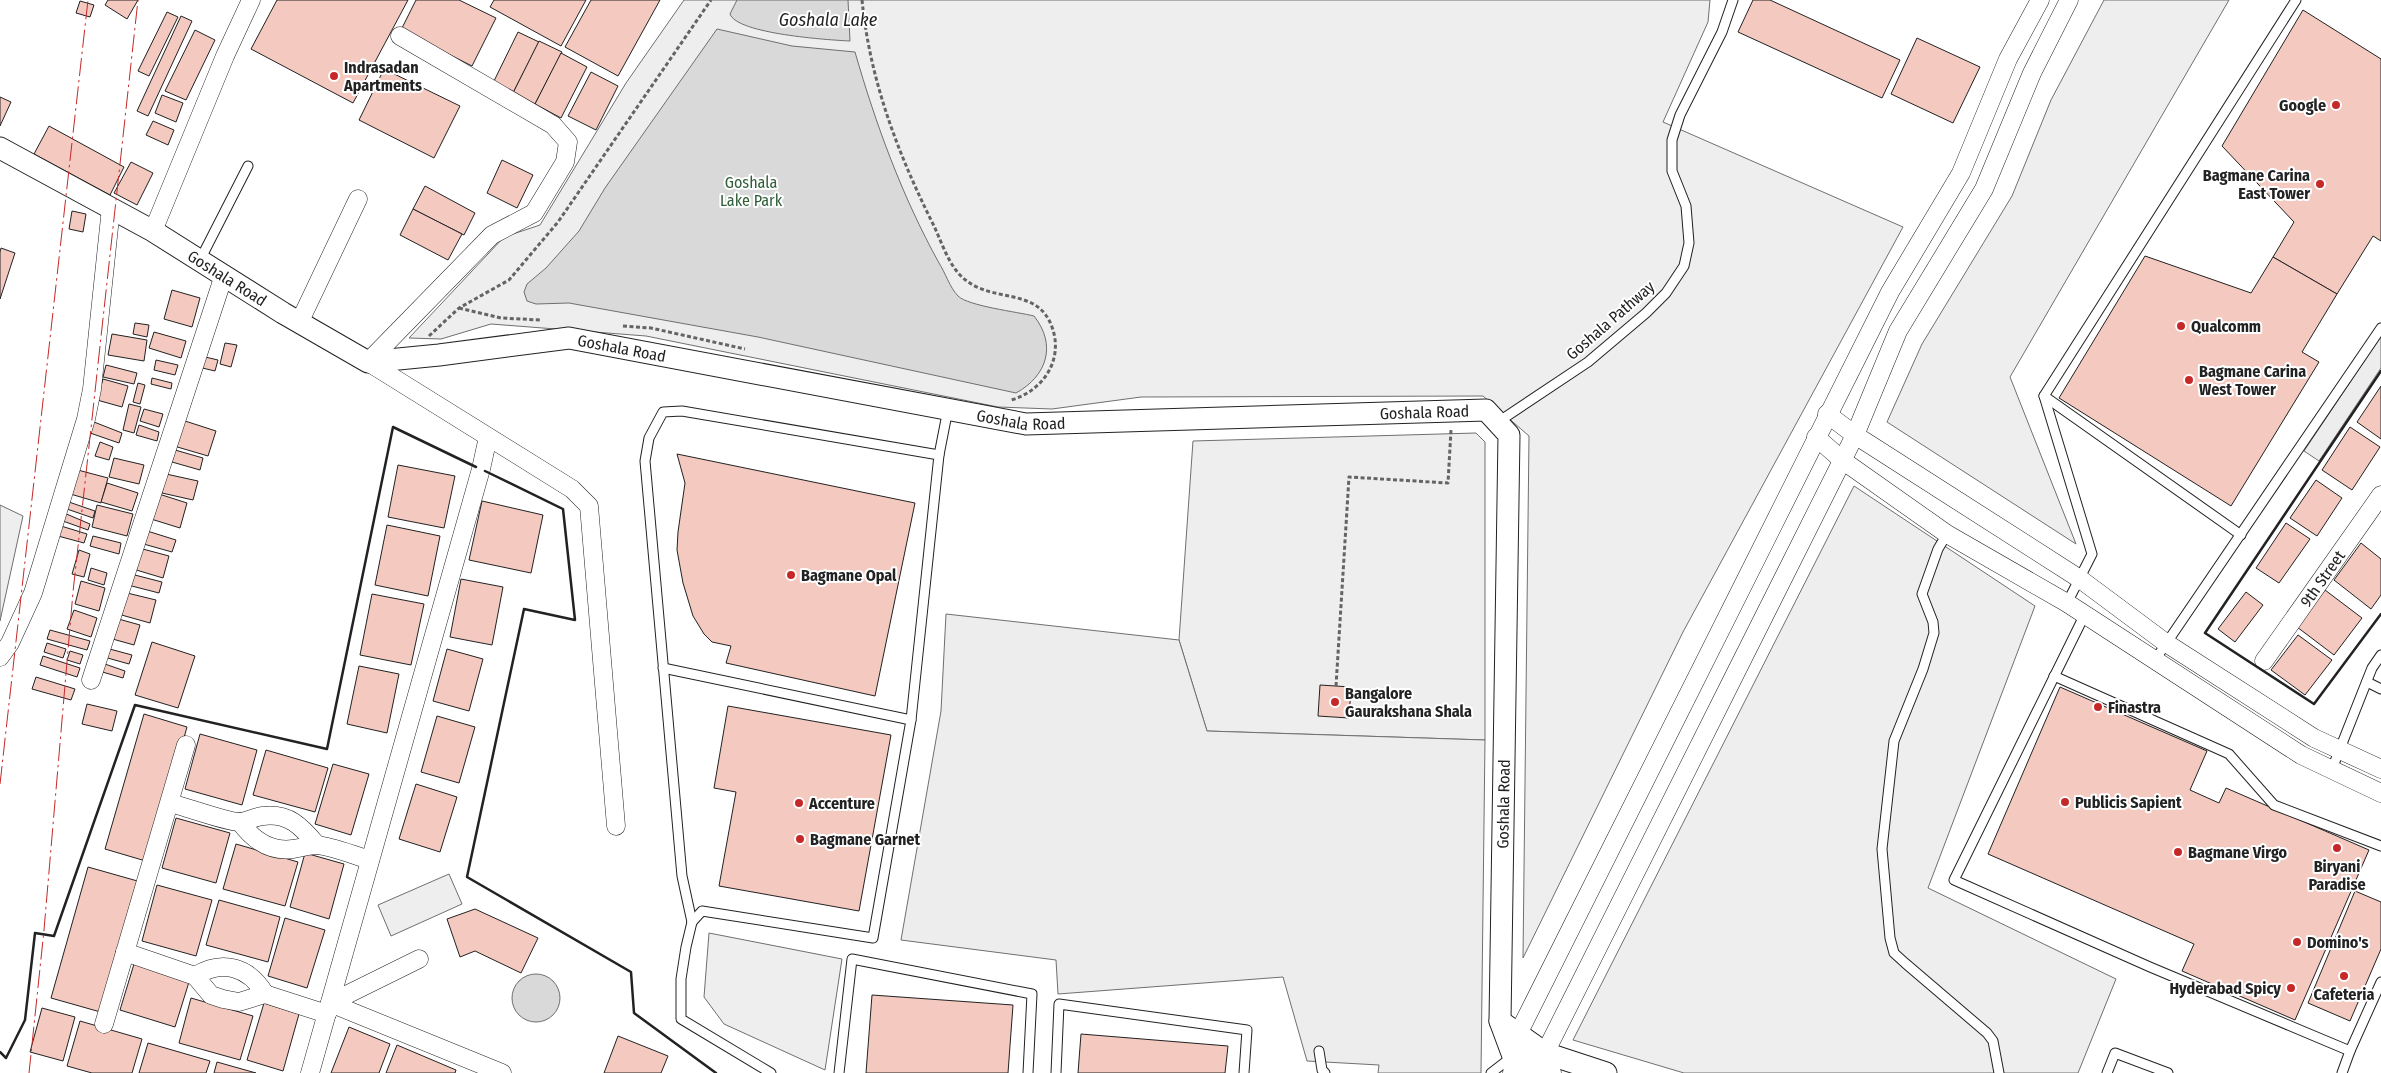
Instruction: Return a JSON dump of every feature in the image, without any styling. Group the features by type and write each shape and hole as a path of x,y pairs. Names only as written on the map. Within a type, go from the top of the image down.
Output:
{"street":[{"path":"153,230 225,56 251,0"},
{"path":"1606,1073 1543,1063 1513,1064 1518,1034 1827,414 1890,292 1961,173 2008,59 2040,0"},
{"path":"1543,1063 1855,435 1898,331 1984,189 2032,73 2069,0"},
{"path":"400,36 553,125 568,142 565,162 534,213 492,235 368,362 572,488 589,506 616,826"},
{"name":"Goshala Road","path":"0,148 153,230 300,323 368,362 440,356 569,338 1026,424 1486,410 1509,435 1500,1021 1513,1064"},
{"path":"300,323 358,199"},
{"path":"0,657 10,643 33,593 86,419 92,389 111,208"},
{"path":"91,680 224,275"},
{"path":"1827,414 1855,435 2080,579 2166,643 2314,738 2381,769"},
{"path":"310,1073 478,479 488,437"},
{"path":"1816,437 1842,460 1947,534 2066,602 2301,755 2381,793"},
{"name":"9th Street","path":"2264,661 2381,495"},
{"path":"104,1024 186,745"},
{"path":"170,803 240,822 262,816 278,816 294,821 302,827 317,845"},
{"path":"240,822 250,835 263,844 278,849 317,845 370,860"},
{"path":"125,952 195,976 212,995 223,999 239,1002 265,994 328,1008 502,1073"},
{"path":"328,1008 419,959"},
{"path":"195,976 219,966 236,969 248,973 258,982 265,994"},
{"path":"1500,1021 1518,1034 1552,1073"}],"lane":[{"name":"Goshala Pathway","path":"1498,422 1588,362 1646,313 1666,293 1684,266 1689,243 1686,206 1672,171 1672,140 1680,115 1722,32 1733,0"},
{"path":"2066,602 2092,554 2044,396 2296,0"},
{"path":"200,260 248,166"},
{"path":"2155,660 2381,328"},
{"path":"2044,396 2241,535"},
{"path":"692,922 702,911 873,938 911,720 939,455 948,409"},
{"path":"771,1073 681,1019 681,979 692,922 682,876 663,668 645,462 649,438 663,412 682,411 939,455"},
{"path":"1947,534 1938,549 1922,594 1933,622 1934,633 1923,668 1894,741 1882,849 1890,938 1894,953 1987,1033 1994,1042 1997,1052 1999,1073"},
{"path":"2084,614 1954,880 2150,967 2350,1051"},
{"path":"2332,769 2372,668 2381,655"},
{"path":"663,668 911,720"},
{"path":"2054,676 2229,754 2274,804 2381,846"},
{"path":"2367,682 2381,689"},
{"path":"839,1073 852,959 1032,994 1028,1073"},
{"path":"2342,1073 2381,982"},
{"path":"1056,1073 1059,1004 1247,1030 1244,1073"},
{"path":"1319,1051 1322,1070 1325,1073"},
{"path":"2107,1073 2115,1053 2168,1073"},
{"path":"1491,1073 1513,1064"}],"path":[{"path":"428,337 459,308 509,280 558,222 711,0"},
{"path":"862,0 870,53 886,118 914,188 953,266 960,275 980,290 1033,302 1041,309 1052,327 1055,348 1050,369 1045,378 1029,392 1009,400"},
{"path":"459,308 501,318 548,321"},
{"path":"613,325 651,328 747,349"},
{"path":"1336,686 1349,477 1448,483 1452,411"}],"green space":[{"name":"Goshala Lake Park","path":"684,0 1710,0 1708,22 1663,122 1903,227 1683,632 1523,958 1529,436 1483,396 1141,397 1052,409 998,407 646,336 491,324 441,339 409,338 504,237 540,225 626,83"},
{"path":"2104,0 2229,0 2010,377 2076,544 1887,422 1922,344 2012,196 2051,100"},
{"path":"1476,433 1485,442 1485,740 1207,731 1179,640 1193,441"},
{"path":"1854,486 2035,606 1928,888 2116,979 2078,1073 1684,1073 1573,1040"},
{"path":"0,505 23,516 0,621"},
{"path":"449,874 462,904 391,936 378,905"},
{"path":"709,933 842,959 825,1070 724,1024 704,997"}],"shaded area":[{"path":"2381,336 2381,368 2319,461 2304,451"},
{"path":"946,614 1179,640 1207,731 1485,740 1481,1073 1378,1073 1379,1065 1307,1061 1283,977 1058,994 1056,960 901,940 941,711"}],"water":[{"name":"Goshala Lake","path":"737,0 848,0 850,41 785,35 749,27 736,21 730,14"},
{"name":"Goshala Lake","path":"717,29 792,46 855,52 891,160 913,212 955,293 963,300 972,303 1034,316 1041,327 1047,349 1045,359 1035,378 1027,386 1016,393 758,337 569,303 536,304 527,301 524,292 527,284 546,268 579,231 605,188"},
{"path":"536,974 545,976 553,981 558,989 560,998 558,1007 553,1015 545,1020 536,1022 527,1020 519,1015 514,1007 512,998 514,989 519,981 527,976"}],"building":[{"path":"108,0 138,0 127,19 105,5"},
{"name":"Indrasadan Apartments","path":"277,0 408,0 353,103 251,49"},
{"path":"416,0 459,0 496,18 472,66 401,30"},
{"path":"494,0 586,0 561,46 490,7"},
{"path":"591,0 660,0 618,76 565,47"},
{"path":"1753,0 1770,0 1900,60 1882,98 1738,32"},
{"path":"80,1 94,5 90,17 76,13"},
{"name":"Bagmane Carina East Tower","path":"2303,10 2381,59 2381,241 2373,236 2337,294 2273,257 2294,222 2222,146"},
{"path":"167,12 178,17 149,76 138,71"},
{"path":"181,16 192,21 148,116 137,111"},
{"path":"195,30 215,40 186,100 165,91"},
{"path":"518,32 539,42 513,93 493,83"},
{"path":"1917,38 1980,67 1953,123 1891,94"},
{"path":"539,41 562,52 535,104 513,93"},
{"path":"561,53 587,67 561,118 535,104"},
{"path":"384,69 460,106 434,158 359,120"},
{"path":"591,72 618,86 596,130 568,116"},
{"path":"162,95 183,103 176,122 155,113"},
{"path":"0,97 11,102 0,126"},
{"path":"153,121 174,130 168,145 146,135"},
{"path":"49,126 124,167 110,195 34,154"},
{"path":"502,160 533,175 517,208 487,193"},
{"path":"131,162 153,173 137,205 114,193"},
{"path":"425,186 475,213 464,235 413,209"},
{"path":"413,209 462,234 448,260 400,235"},
{"path":"72,211 86,214 83,232 69,229"},
{"path":"1,248 15,253 0,299 0,252"},
{"name":"Bagmane Carina West Tower","path":"2145,256 2251,293 2273,257 2337,294 2302,352 2319,362 2231,506 2059,398"},
{"path":"172,290 200,298 192,327 164,319"},
{"path":"135,323 149,325 147,337 133,334"},
{"path":"154,332 186,341 181,358 149,348"},
{"path":"112,334 147,340 144,361 108,355"},
{"path":"225,343 237,345 231,367 220,364"},
{"path":"201,356 218,360 215,371 198,367"},
{"path":"156,360 178,365 175,375 154,370"},
{"path":"106,365 137,373 134,384 103,377"},
{"path":"152,378 172,383 171,389 151,384"},
{"path":"103,379 128,386 122,407 97,400"},
{"path":"138,383 145,385 140,404 133,402"},
{"path":"2381,386 2381,439 2357,422"},
{"path":"129,404 141,407 134,433 123,430"},
{"path":"144,409 163,414 159,427 140,421"},
{"path":"182,420 216,431 208,456 174,446"},
{"path":"94,422 122,433 119,443 90,433"},
{"path":"139,425 159,432 157,441 136,435"},
{"path":"2350,427 2380,447 2352,490 2322,470"},
{"path":"100,442 113,447 109,460 95,456"},
{"path":"175,450 203,458 200,470 172,462"},
{"name":"Bagmane Opal","path":"677,454 915,503 875,696 726,663 731,646 712,642 704,634 693,616 683,583 677,550 685,483"},
{"path":"114,458 144,465 139,484 109,477"},
{"path":"398,465 455,476 444,528 388,517"},
{"path":"74,469 108,478 101,503 67,493"},
{"path":"166,474 198,481 193,500 162,493"},
{"path":"2316,480 2342,498 2317,536 2290,518"},
{"path":"107,483 138,493 132,511 101,502"},
{"path":"159,494 187,503 180,528 151,519"},
{"path":"66,501 95,511 93,518 64,508"},
{"path":"482,501 543,515 531,573 469,560"},
{"path":"97,505 133,514 127,536 92,527"},
{"path":"64,513 90,524 88,530 60,520"},
{"path":"2286,523 2310,539 2279,583 2256,568"},
{"path":"387,525 440,536 428,596 375,585"},
{"path":"61,526 87,534 84,543 58,536"},
{"path":"144,530 176,540 172,552 140,543"},
{"path":"93,536 121,543 119,554 90,546"},
{"path":"2361,543 2381,559 2381,595 2371,609 2334,580"},
{"path":"139,548 169,556 163,578 133,569"},
{"path":"79,550 90,554 84,577 72,574"},
{"path":"91,568 107,573 104,585 88,580"},
{"path":"127,573 162,582 159,593 124,584"},
{"path":"461,579 503,587 492,645 450,637"},
{"path":"81,581 105,588 99,611 75,604"},
{"path":"2325,590 2362,618 2334,655 2297,627"},
{"path":"123,592 156,600 150,623 118,614"},
{"path":"2246,592 2263,605 2235,642 2218,629"},
{"path":"372,594 424,604 411,665 360,655"},
{"path":"74,610 97,618 91,637 67,629"},
{"path":"115,618 140,625 134,645 109,638"},
{"path":"50,630 90,641 87,650 47,639"},
{"path":"2298,635 2332,660 2305,695 2271,670"},
{"path":"152,642 195,656 178,708 135,695"},
{"path":"47,643 66,649 63,658 44,652"},
{"path":"106,648 132,655 129,664 104,657"},
{"path":"447,649 483,659 469,711 433,701"},
{"path":"70,651 83,655 80,664 67,660"},
{"path":"43,656 80,668 77,677 40,665"},
{"path":"102,663 125,671 123,678 99,671"},
{"path":"359,666 399,674 387,733 347,724"},
{"path":"36,677 75,689 71,700 32,689"},
{"name":"Bangalore Gaurakshana Shala","path":"1320,685 1351,687 1349,718 1318,716"},
{"name":"Bagmane Virgo","path":"2060,687 2207,751 2190,790 2219,803 2226,788 2369,850 2295,1020 2182,971 2194,944 1988,854"},
{"path":"87,704 117,711 112,731 82,724"},
{"name":"Bagmane Garnet","path":"728,706 891,735 859,911 719,886 736,792 714,788"},
{"path":"144,714 187,727 149,862 105,849"},
{"path":"437,716 475,727 459,783 421,772"},
{"path":"200,734 257,750 242,805 185,789"},
{"path":"266,750 328,768 315,812 253,795"},
{"path":"333,764 369,774 351,835 315,824"},
{"path":"416,784 457,797 440,852 399,839"},
{"path":"176,818 230,833 216,883 162,868"},
{"path":"236,844 298,862 285,906 223,889"},
{"path":"305,853 344,864 329,919 290,907"},
{"path":"88,867 141,882 104,1013 51,998"},
{"path":"157,885 212,900 196,956 142,941"},
{"name":"Cafeteria","path":"2355,891 2381,902 2381,949 2350,1021 2308,1003"},
{"path":"219,900 280,917 268,962 206,945"},
{"path":"475,909 538,938 521,973 475,951 460,957 447,919"},
{"path":"285,918 325,930 307,988 268,976"},
{"path":"134,964 189,982 175,1027 120,1010"},
{"path":"872,995 1013,1005 1008,1073 866,1073"},
{"path":"191,998 253,1016 240,1060 179,1043"},
{"path":"264,1003 299,1014 283,1071 247,1060"},
{"path":"42,1008 75,1017 63,1061 30,1052"},
{"path":"80,1021 142,1039 132,1073 92,1073 67,1066"},
{"path":"349,1027 390,1044 379,1073 331,1073"},
{"path":"1081,1034 1228,1046 1225,1073 1078,1073"},
{"path":"618,1036 668,1056 661,1073 604,1073"},
{"path":"148,1043 210,1061 206,1073 139,1073"},
{"path":"397,1045 456,1070 455,1073 386,1073"},
{"path":"217,1062 256,1073 214,1073"}],"wall":[{"path":"2381,371 2205,633 2314,704 2381,614"},
{"path":"0,1052 6,1058 25,1020 35,933 54,936 135,705 327,749 393,427 476,467"},
{"path":"485,471 563,509 575,620 524,609 467,877 631,972 634,1013 716,1073"}],"power":[{"path":"0,784 88,0"},
{"path":"29,1073 44,930 73,592 138,0"}],"place":[{"name":"Indrasadan Apartments","path":"334,76"},
{"name":"Google","path":"2336,105"},
{"name":"Bagmane Carina East Tower","path":"2320,184"},
{"name":"Qualcomm","path":"2181,326"},
{"name":"Bagmane Carina West Tower","path":"2189,380"},
{"name":"Bagmane Opal","path":"791,575"},
{"name":"Bangalore Gaurakshana Shala","path":"1335,702"},
{"name":"Finastra","path":"2098,707"},
{"name":"Publicis Sapient","path":"2065,802"},
{"name":"Accenture","path":"799,803"},
{"name":"Bagmane Garnet","path":"800,839"},
{"name":"Biryani Paradise","path":"2337,848"},
{"name":"Bagmane Virgo","path":"2178,852"},
{"name":"Domino's","path":"2297,942"},
{"name":"Cafeteria","path":"2344,976"},
{"name":"Hyderabad Spicy","path":"2291,988"}]}
